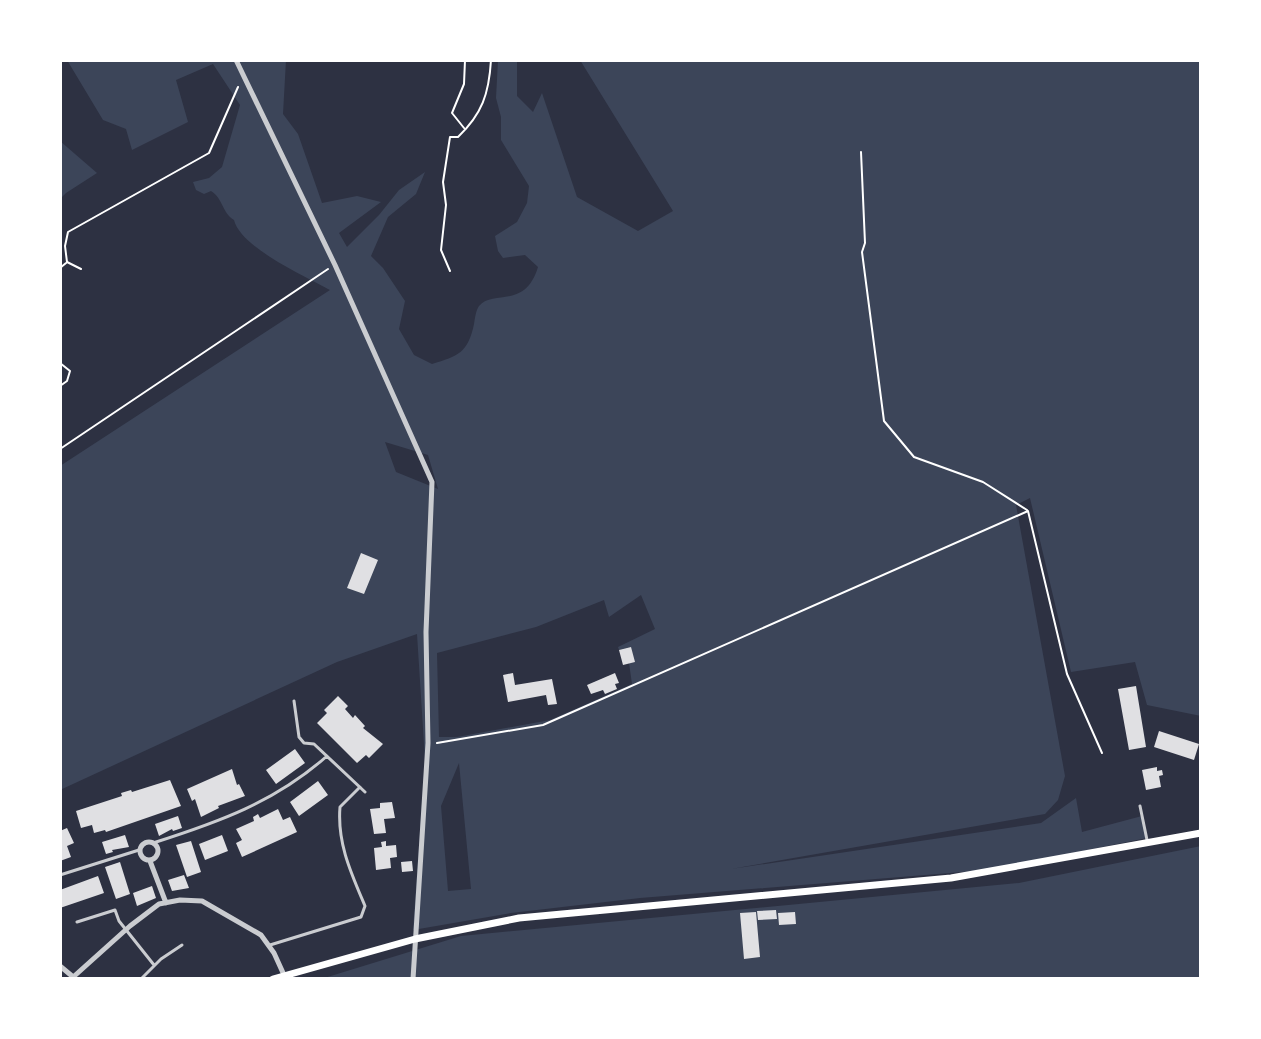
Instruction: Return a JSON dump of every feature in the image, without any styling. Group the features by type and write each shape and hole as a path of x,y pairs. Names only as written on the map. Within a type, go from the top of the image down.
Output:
{"main road":[{"path":"273,979 415,939 519,918 951,878 1201,833"}],"street":[{"path":"236,60 335,265 432,482 426,632 428,743 413,979"},
{"path":"150,861 158,853 153,843 147,842 139,850 140,855 150,861 166,903"},
{"path":"60,966 72,978 125,929 159,904 202,901 261,935 270,945 285,976"}],"lane":[{"path":"294,701 299,737 304,743 314,744 365,792"},
{"path":"153,843 219,822 247,809 286,789 327,756"},
{"path":"270,945 361,917 365,906 340,840 339,826 340,807 360,787"},
{"path":"1140,806 1148,843"},
{"path":"60,875 139,850"},
{"path":"77,922 115,910 119,921 154,965"},
{"path":"141,979 154,965 182,945"}],"path":[{"path":"465,60 464,84 452,113 466,130"},
{"path":"450,271 441,250 446,205 443,182 450,137 458,137 479,115 490,79 491,60"},
{"path":"67,262 65,246 68,232 209,153 238,88"},
{"path":"861,152 865,243 862,252 884,421 914,457 983,482 1028,511 1067,674 1102,753"},
{"path":"60,268 67,262"},
{"path":"67,262 81,269"},
{"path":"60,449 335,265"},
{"path":"60,363 70,371 67,381 60,386"},
{"path":"428,743 543,725 1028,511"}],"shaded area":[{"path":"67,60 286,60 283,114 298,134 322,203 357,196 381,202 339,233 347,247 399,190 425,172 416,194 388,217 371,256 405,301 399,329 414,355 432,364 455,355 465,347 472,334 479,306 485,301 517,294 525,289 538,267 525,255 503,258 495,236 517,222 527,203 529,186 501,140 501,117 496,98 498,60 517,60 517,96 533,112 542,93 577,197 638,231 673,211 580,60 1201,60 1201,716 1147,705 1135,662 1071,672 1030,498 1016,505 1065,776 1058,800 1045,814 731,869 1041,823 1076,798 1082,832 1142,816 1147,838 987,870 640,898 511,913 413,930 425,760 417,634 337,662 60,790 60,466 330,290 261,251 239,230 215,194 196,190 193,182 209,178 222,167 240,105 213,64 176,80 188,122 132,150 126,129 103,120","holes":["385,442 428,455 438,489 396,472","641,595 655,629 618,647 619,650 631,647 629,663 632,684 550,720 457,737 439,737 437,653 536,627 604,600 609,617","459,763 471,889 448,891 441,806"]},
{"path":"60,141 97,173 60,199"},
{"path":"1201,846 1201,979 321,979 461,936 1019,883"}],"building":[{"path":"361,553 378,560 364,594 347,588"},
{"path":"631,647 635,662 623,665 619,650"},
{"path":"513,673 515,685 552,679 557,704 548,705 546,695 508,702 503,675"},
{"path":"615,673 619,683 615,684 617,689 605,694 603,690 591,694 587,685"},
{"path":"1136,686 1146,747 1129,750 1118,689"},
{"path":"338,696 348,706 345,709 353,718 355,715 365,726 363,728 383,744 369,758 366,755 357,763 317,723 327,713 324,710"},
{"path":"1159,731 1199,744 1194,760 1154,747"},
{"path":"295,749 305,763 276,784 266,770"},
{"path":"1157,767 1163,775 1159,776 1161,787 1146,790 1142,770"},
{"path":"232,769 237,785 245,796 218,806 201,817 195,799 192,801 187,789"},
{"path":"170,780 181,806 106,832 94,833 92,825 81,828 76,811 122,796 121,793"},
{"path":"318,781 328,795 299,816 290,802"},
{"path":"392,802 395,818 384,819 386,833 374,834 370,809 380,808 380,803"},
{"path":"278,809 283,820 290,817 297,832 242,857 236,843 242,840 236,829 254,821 253,817 258,814 260,818"},
{"path":"178,816 182,828 159,836 155,824"},
{"path":"67,828 74,843 67,846 71,857 60,861 60,831"},
{"path":"125,835 129,847 106,854 102,842"},
{"path":"222,835 228,851 205,860 199,844"},
{"path":"191,841 201,872 187,877 176,845"},
{"path":"386,841 386,846 396,845 397,857 390,858 391,868 376,870 374,848 382,847 381,842"},
{"path":"412,861 413,871 402,872 401,862"},
{"path":"120,862 130,894 116,899 105,867"},
{"path":"184,875 189,888 172,891 168,880"},
{"path":"98,876 104,893 60,908 60,890"},
{"path":"152,886 156,898 137,906 133,893"},
{"path":"776,910 777,919 758,920 757,911"},
{"path":"756,912 760,957 744,959 740,913"},
{"path":"795,912 796,924 779,925 778,913"}]}
